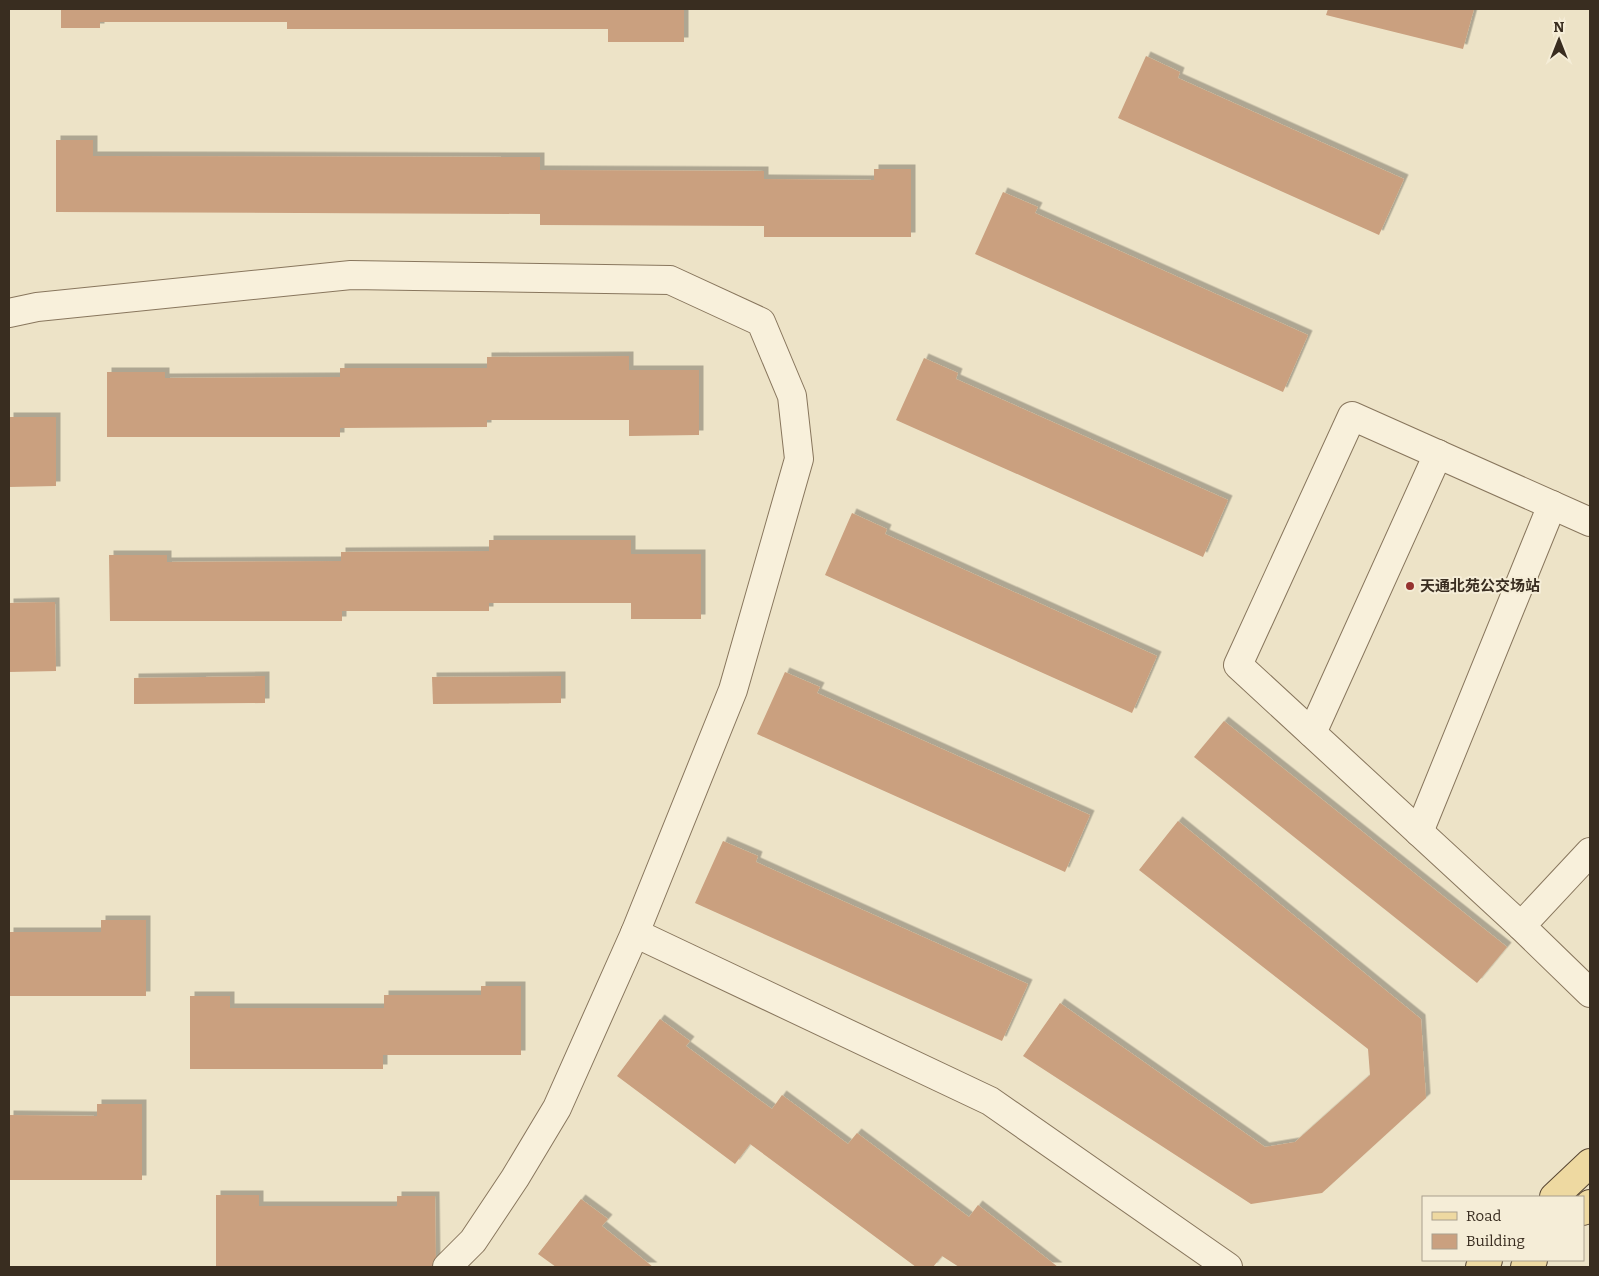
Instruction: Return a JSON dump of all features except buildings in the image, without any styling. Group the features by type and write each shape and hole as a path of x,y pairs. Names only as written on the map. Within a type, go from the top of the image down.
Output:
{"main road":[{"path":"1555,1196 1590,1163"}],"street":[{"path":"9,313 37,307 351,275 670,280 761,322 792,396 799,459 733,690 635,933 557,1108 515,1178 473,1241 446,1267"},
{"path":"1590,522 1352,416 1238,666 1521,926 1590,993"},
{"path":"1312,733 1438,454"},
{"path":"1419,832 1552,505"},
{"path":"1521,926 1590,852"},
{"path":"635,933 990,1101 1228,1267"}],"place":[{"name":"天通北苑公交场站","path":"1410,586"}]}
